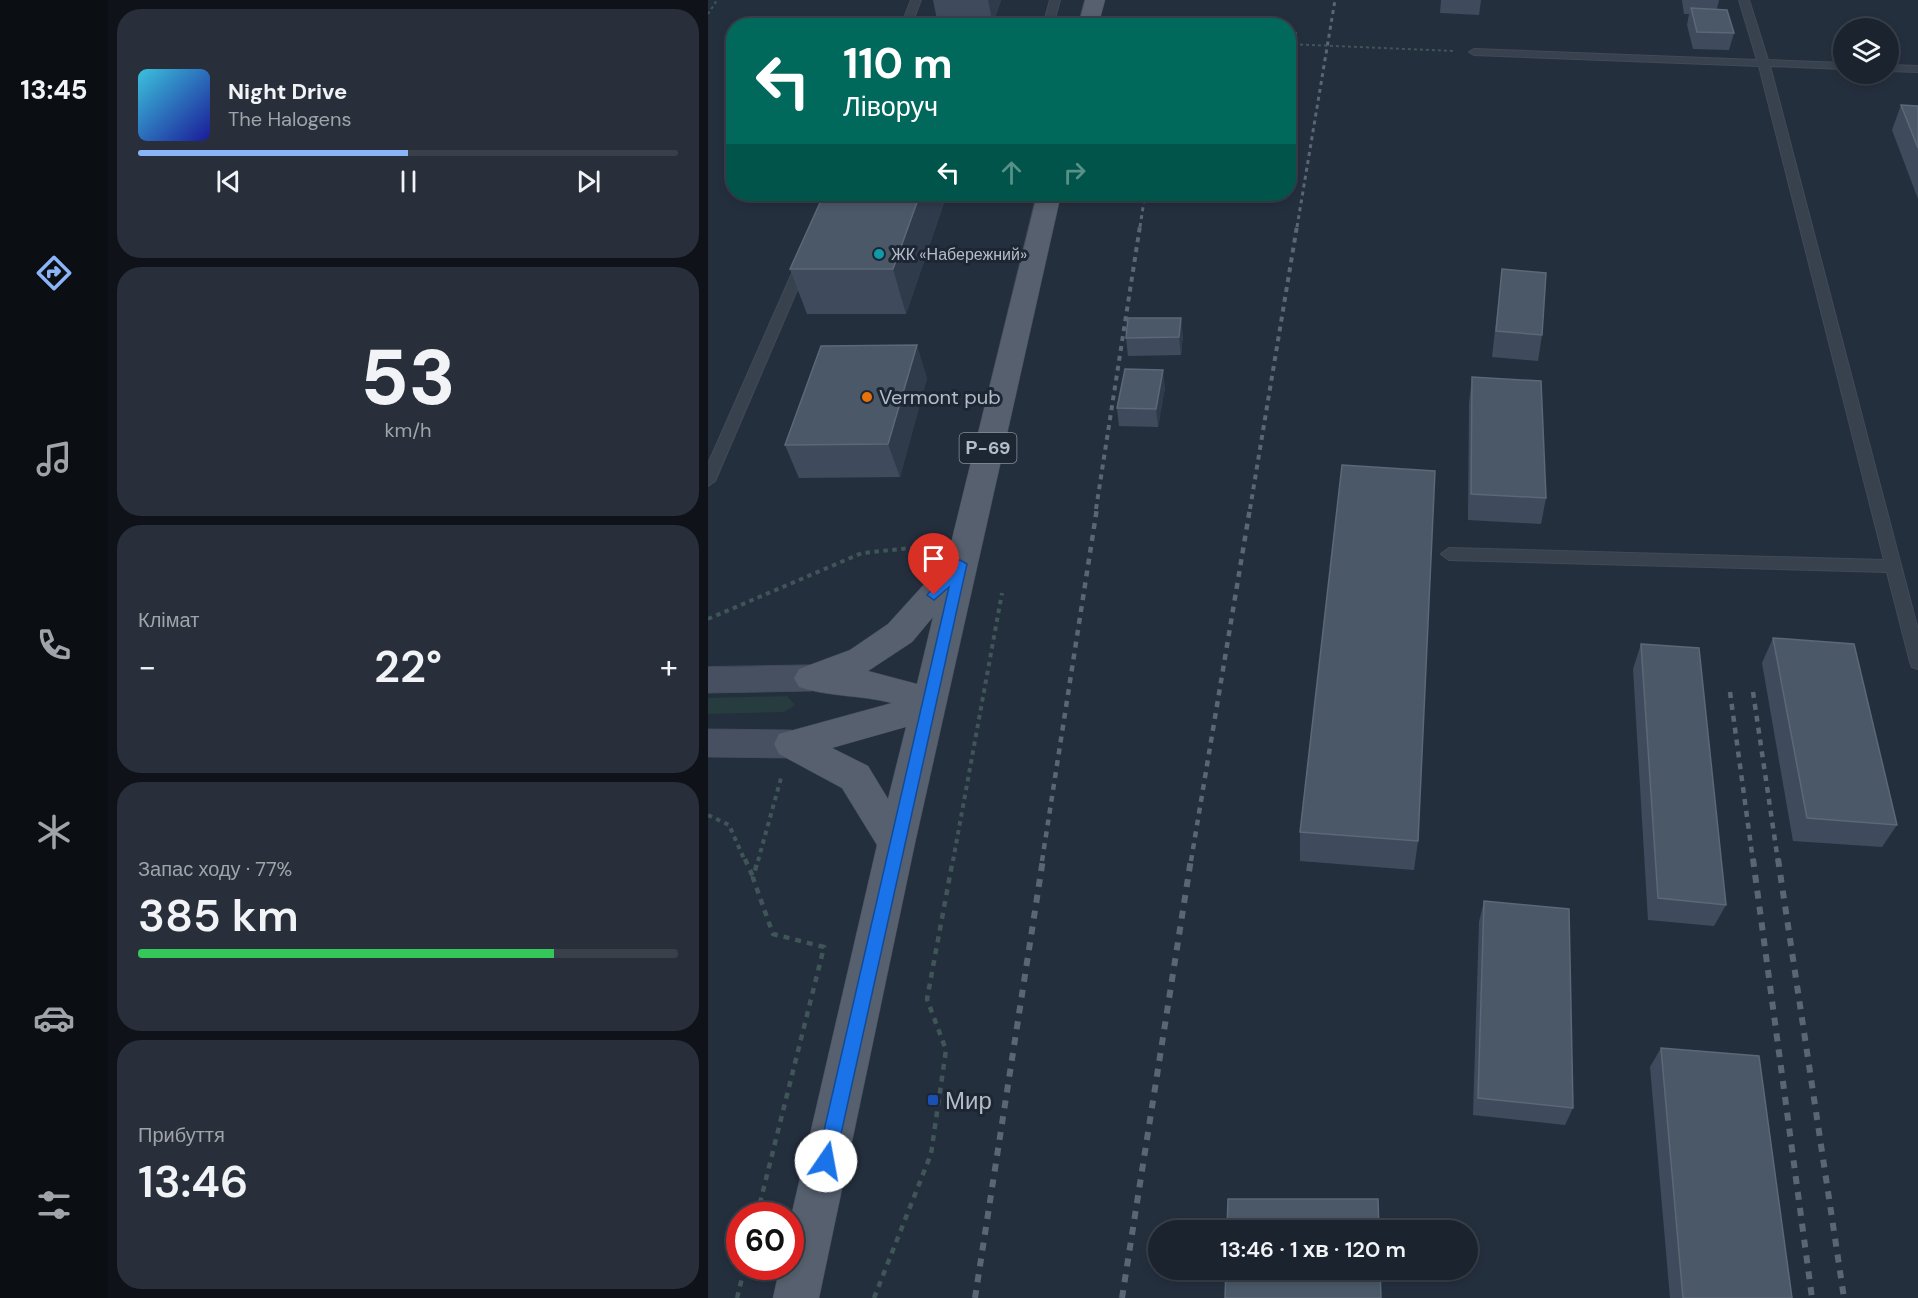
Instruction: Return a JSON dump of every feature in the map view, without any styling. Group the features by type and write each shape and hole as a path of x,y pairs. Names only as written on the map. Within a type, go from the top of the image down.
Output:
{"main road":[{"path":"1090,18 1095,0"},
{"name":"Р-69","path":"796,1298 929,703 946,559 1047,201"},
{"path":"811,678 862,659 900,633 946,559"},
{"path":"811,678 855,681 891,687 929,703"},
{"path":"791,744 882,722 929,703"},
{"path":"791,744 855,777 896,843"}],"street":[{"path":"708,680 811,678"},
{"path":"708,743 791,744"}],"lane":[{"path":"909,18 916,0"},
{"path":"1050,18 1055,0"},
{"path":"1744,0 1764,64 1918,662"},
{"path":"1474,52 1833,66"},
{"path":"1899,68 1918,69"},
{"path":"708,481 810,247"},
{"path":"1449,554 1892,566"}],"path":[{"path":"708,14 717,0"},
{"path":"1296,44 1474,52"},
{"path":"708,620 862,553 935,545 946,559"},
{"path":"874,1298 931,1154 946,1050 927,999 1002,593"},
{"path":"753,878 782,778"},
{"path":"708,815 729,825 753,878 773,934 824,947 761,1202"},
{"path":"737,1298 742,1280"}],"green space":[{"path":"787,696 795,705 784,712 708,714 708,698"}],"building":[{"path":"1691,8 1727,10 1734,33 1697,32"},
{"path":"1901,105 1918,106 1918,148"},
{"path":"821,201 917,201 893,269 790,269"},
{"path":"1502,269 1546,273 1542,335 1496,331"},
{"path":"1128,318 1181,318 1179,337 1126,338"},
{"path":"917,345 888,444 785,445 821,346"},
{"path":"1125,369 1163,370 1156,409 1117,408"},
{"path":"1472,377 1541,381 1546,498 1471,494"},
{"path":"1342,465 1435,471 1418,841 1300,832"},
{"path":"1773,638 1854,644 1897,825 1807,818"},
{"path":"1641,644 1699,648 1726,905 1658,898"},
{"path":"1484,901 1569,909 1573,1108 1478,1098"},
{"path":"1661,1048 1759,1056 1792,1298 1683,1298"},
{"path":"1228,1199 1378,1199 1379,1220 1227,1220"},
{"path":"1226,1280 1380,1280 1381,1298 1225,1298"}],"railway":[{"path":"1297,227 1335,0"},
{"path":"1140,227 1144,201"},
{"path":"1096,509 1140,226"},
{"path":"1250,509 1297,226"},
{"path":"1042,861 1097,508"},
{"path":"1191,861 1250,508"},
{"path":"1730,692 1753,861"},
{"path":"1753,692 1778,861"},
{"path":"975,1298 1043,859"},
{"path":"1122,1298 1191,859"},
{"path":"1753,859 1812,1298"},
{"path":"1778,859 1844,1298"}],"place":[{"name":"ЖК «Набережний»","path":"879,254"},
{"name":"Vermont pub","path":"867,397"},
{"name":"Мир","path":"933,1100"}],"route":[{"path":"826,1161 960,564 934,595"}]}
